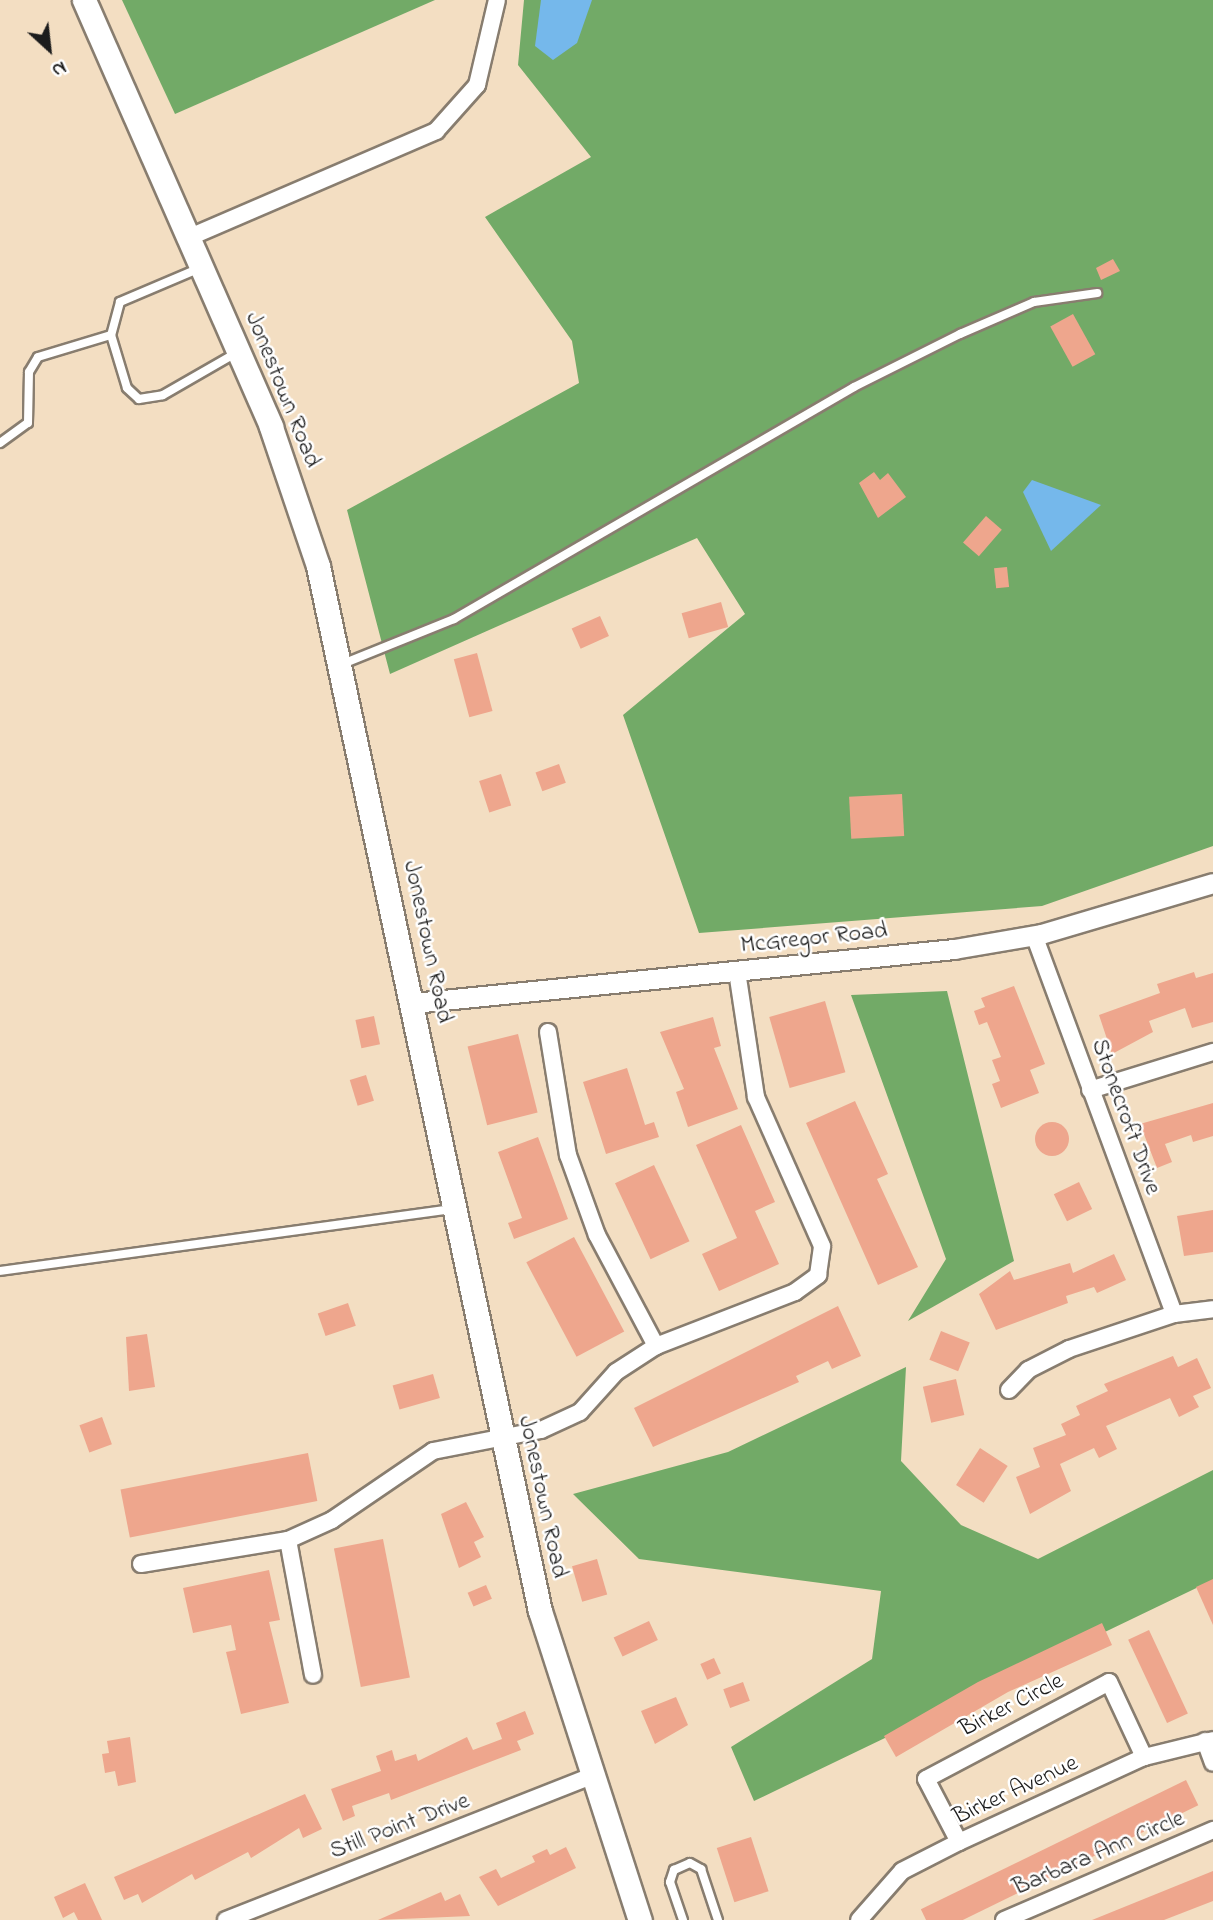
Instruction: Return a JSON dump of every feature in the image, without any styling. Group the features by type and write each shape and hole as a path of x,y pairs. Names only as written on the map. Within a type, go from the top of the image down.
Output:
{"main road":[{"name":"Jonestown Road","path":"84,0 239,351 318,565 540,1611 591,1776 640,1920"}],"street":[{"path":"190,237 436,131 477,85 497,0"},
{"name":"McGregor Road","path":"413,1003 737,971 1034,935 1213,883"},
{"name":"Stonecroft Drive","path":"1034,935 1174,1314"},
{"path":"141,1564 288,1540 332,1520 433,1451 502,1433 541,1430 580,1412 616,1373 656,1346 795,1292 818,1275 822,1246 756,1097 737,971"},
{"path":"548,1032 568,1155 597,1235 656,1346"},
{"path":"1090,1090 1213,1052"},
{"path":"1009,1390 1028,1370 1069,1349 1174,1314 1213,1309"},
{"path":"288,1540 313,1675"},
{"name":"Birker Circle","path":"959,1842 926,1779 1109,1682 1144,1757"},
{"path":"1209,1741 1213,1763"},
{"name":"Birker Avenue","path":"859,1920 902,1871 1144,1757 1209,1741"},
{"name":"Still Point Drive","path":"226,1920 591,1776"},
{"name":"Barbara Ann Circle","path":"1004,1920 1213,1830"}],"lane":[{"path":"203,267 120,302 111,335 127,388 139,399 163,396 239,351"},
{"path":"340,665 454,619 854,387 960,334 1034,302 1097,293"},
{"path":"0,443 28,423 29,372 37,357 111,335"},
{"path":"0,1271 454,1208"},
{"path":"683,1920 670,1882 674,1870 690,1863 701,1869 718,1920"}],"green space":[{"path":"122,0 435,0 175,114"},
{"path":"524,0 1213,0 1213,846 1042,906 699,933 623,715 745,614 697,538 390,674 347,510 579,383 572,341 485,217 591,157 518,65"},
{"path":"947,991 1014,1261 908,1321 946,1259 851,995"},
{"path":"906,1367 901,1461 961,1525 1038,1559 1213,1470 1213,1580 754,1801 731,1747 872,1659 881,1591 639,1559 573,1494 728,1452"}],"water":[{"path":"541,0 592,0 577,43 553,60 535,46"},
{"path":"1032,480 1101,505 1051,551 1023,492"}],"building":[{"path":"1113,259 1120,271 1101,280 1096,268"},
{"path":"1073,314 1095,354 1073,367 1050,327"},
{"path":"874,472 880,480 888,473 906,497 878,518 859,483"},
{"path":"986,516 1002,530 979,556 963,542"},
{"path":"1007,567 1009,587 996,588 994,568"},
{"path":"721,602 728,627 689,638 682,613"},
{"path":"600,616 609,636 581,649 572,629"},
{"path":"477,653 493,711 469,717 454,659"},
{"path":"559,764 566,783 542,791 536,773"},
{"path":"501,774 511,805 489,812 479,781"},
{"path":"902,794 904,836 851,839 849,797"},
{"path":"1194,972 1196,978 1213,973 1213,1022 1192,1028 1185,1008 1149,1021 1153,1032 1112,1054 1099,1015 1160,993 1157,984"},
{"path":"1014,986 1045,1064 1030,1070 1039,1093 1001,1108 992,1084 1000,1081 992,1060 1001,1057 987,1022 979,1025 974,1011 985,1007 981,998"},
{"path":"825,1001 845,1072 790,1088 769,1017"},
{"path":"374,1016 380,1044 361,1048 355,1020"},
{"path":"713,1017 721,1046 714,1048 738,1109 688,1127 676,1092 684,1089 660,1032"},
{"path":"518,1034 538,1113 487,1125 468,1047"},
{"path":"627,1068 645,1125 654,1122 659,1137 606,1154 583,1082"},
{"path":"366,1075 374,1101 358,1106 350,1080"},
{"path":"855,1101 888,1174 877,1179 918,1267 878,1285 806,1123"},
{"path":"1213,1103 1213,1136 1193,1142 1191,1135 1165,1144 1172,1162 1157,1168 1140,1124"},
{"path":"1052,1122 1064,1127 1069,1139 1064,1151 1052,1156 1040,1151 1035,1139 1040,1127"},
{"path":"741,1125 775,1202 755,1211 779,1264 719,1291 702,1254 737,1238 696,1145"},
{"path":"538,1137 568,1219 514,1239 508,1223 522,1218 498,1152"},
{"path":"654,1165 689,1241 651,1259 615,1183"},
{"path":"1079,1182 1092,1209 1067,1221 1054,1194"},
{"path":"1213,1210 1213,1252 1184,1256 1177,1216"},
{"path":"574,1237 624,1331 577,1357 526,1262"},
{"path":"1114,1254 1126,1280 1097,1293 1094,1287 1066,1296 1068,1303 996,1330 979,1294 1010,1271 1014,1280 1070,1263 1073,1273"},
{"path":"348,1303 356,1326 326,1336 318,1313"},
{"path":"838,1306 861,1356 832,1369 828,1361 796,1376 799,1382 653,1447 634,1408"},
{"path":"941,1331 970,1343 958,1371 929,1360"},
{"path":"147,1334 155,1387 129,1391 126,1337"},
{"path":"1173,1356 1178,1367 1197,1358 1211,1388 1193,1396 1199,1407 1179,1417 1170,1398 1106,1426 1117,1449 1099,1458 1094,1448 1060,1464 1071,1491 1030,1514 1016,1477 1040,1467 1033,1448 1066,1435 1061,1424 1080,1415 1076,1406 1108,1391 1104,1384"},
{"path":"433,1374 440,1398 400,1410 393,1386"},
{"path":"956,1379 964,1415 931,1423 923,1387"},
{"path":"102,1417 112,1444 89,1452 79,1425"},
{"path":"980,1448 1008,1466 984,1503 956,1485"},
{"path":"308,1453 317,1501 130,1538 121,1489"},
{"path":"466,1502 484,1537 474,1542 481,1557 459,1568 441,1514"},
{"path":"383,1539 410,1677 361,1687 334,1549"},
{"path":"597,1559 607,1595 582,1602 572,1566"},
{"path":"269,1570 280,1620 269,1622 289,1703 241,1714 226,1652 236,1650 231,1625 193,1633 183,1588"},
{"path":"1213,1579 1213,1625 1196,1587"},
{"path":"486,1585 492,1599 473,1607 468,1593"},
{"path":"649,1621 658,1640 623,1657 614,1637"},
{"path":"1102,1623 1112,1645 1008,1692 896,1757 884,1736 978,1682"},
{"path":"1149,1630 1188,1713 1167,1723 1128,1640"},
{"path":"714,1658 721,1674 707,1680 700,1664"},
{"path":"743,1682 750,1701 730,1708 723,1689"},
{"path":"676,1697 688,1725 655,1744 641,1711"},
{"path":"525,1711 534,1734 517,1741 521,1750 391,1800 389,1793 352,1806 355,1816 343,1821 331,1789 381,1771 376,1756 392,1750 395,1761 416,1754 418,1761 467,1737 473,1750 502,1739 496,1723"},
{"path":"130,1737 136,1782 118,1786 115,1771 105,1773 102,1754 109,1753 107,1741"},
{"path":"1186,1780 1198,1805 963,1920 926,1920 921,1909"},
{"path":"305,1794 322,1829 303,1838 299,1828 251,1858 248,1852 195,1880 192,1874 142,1903 138,1894 124,1900 114,1877"},
{"path":"751,1837 769,1891 734,1902 717,1848"},
{"path":"566,1847 576,1868 498,1906 479,1877 496,1869 501,1878 535,1862 532,1856 547,1849 550,1855"},
{"path":"1213,1871 1213,1901 1164,1920 1092,1920"},
{"path":"85,1883 102,1920 78,1920 74,1912 63,1918 54,1897"},
{"path":"441,1892 445,1901 460,1894 470,1916 378,1920"}]}
